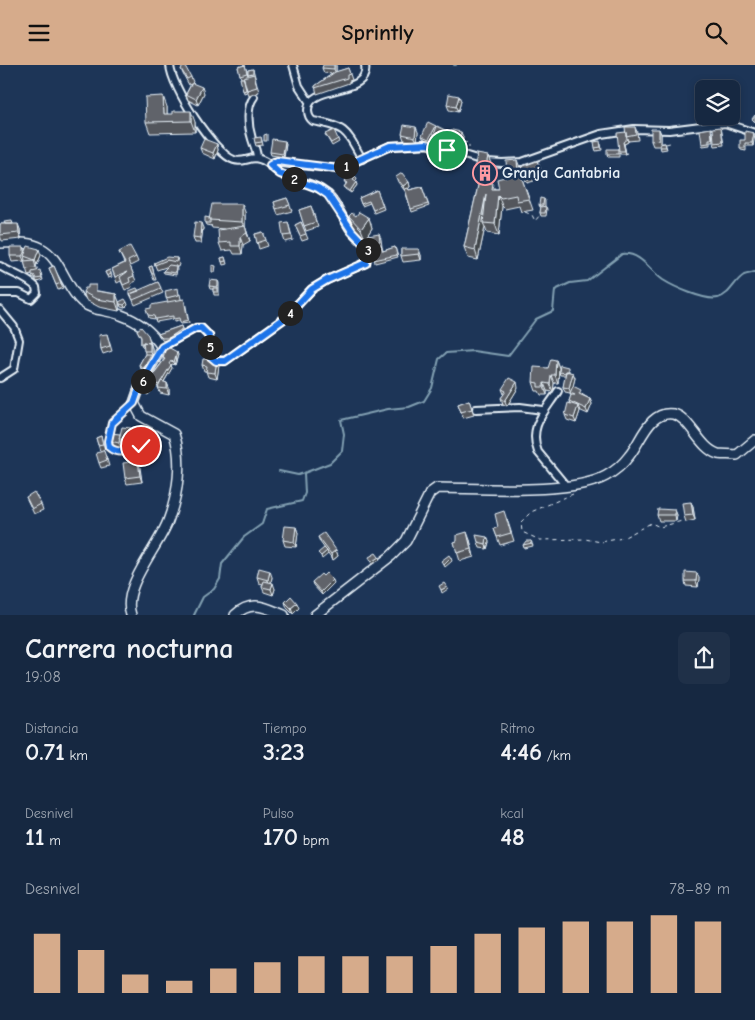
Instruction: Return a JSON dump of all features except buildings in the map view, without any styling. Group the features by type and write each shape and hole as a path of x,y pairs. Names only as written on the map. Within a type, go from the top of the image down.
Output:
{"street":[{"path":"132,615 129,598 135,580 168,522 179,458 174,434 141,416 134,403 141,383 162,347 196,328 201,328 209,336 210,356 216,361 225,361 285,318 312,289 327,280 366,263 368,248 352,231 328,195 318,188 280,174 270,165 257,158 237,160 225,155 182,100 170,65"},
{"path":"294,65 299,86 310,103"},
{"path":"362,159 352,141 338,126 310,119 308,108 310,103 328,92 359,82 365,74 365,65"},
{"path":"254,97 248,107 251,138 257,158"},
{"path":"270,165 277,161 338,169 390,146 427,144 487,162 522,162 601,134 625,130 686,129 725,123 755,133"},
{"path":"0,243 32,244 49,252 69,289 80,301 90,308 120,314 147,329 162,347"},
{"path":"0,266 15,275 29,279 36,287 36,293 30,299 19,293 0,293"},
{"path":"0,310 14,327 19,340 14,369 0,378"},
{"path":"558,391 536,422 535,446 538,453 566,486"},
{"path":"476,409 520,407 543,410"},
{"path":"315,615 391,556 406,541 430,493 437,488 578,486 604,477 619,467 629,457 646,428 654,419 663,415 674,414 683,421 702,443 718,454 737,455 755,440"},
{"path":"235,615 254,605 265,605 284,615"}],"path":[{"path":"463,142 469,143 469,148"},
{"path":"663,144 669,143 668,146"},
{"path":"525,212 532,215 535,221 540,215"},
{"path":"134,403 112,423 108,441 109,447 113,451 126,452 141,446"},
{"path":"578,486 578,491 571,495 527,514 521,522 522,532 535,539 585,539 601,542 624,538 651,523 660,527 682,521"}],"waterway":[{"path":"194,615 203,597 214,589 220,579 222,564 244,537 262,524 267,509 302,501 305,493 304,473 330,463 342,451 344,434 341,420 388,409 409,407 424,401 432,388 439,359 446,353 473,351 508,356 536,319 553,311 555,290 570,283 587,281 622,254 629,254 640,259 663,280 674,286 690,293 712,298 722,296 744,275 755,272"},
{"path":"279,471 298,475 304,473"}],"place":[{"name":"Granja Cantabria","path":"485,173"}],"route":[{"path":"141,446 126,452 113,451 109,447 109,433 112,423 117,416 134,403 141,383 162,347 199,327 206,331 209,336 210,356 216,361 225,361 285,318 312,289 327,280 366,263 368,248 348,226 335,203 328,195 302,181 280,174 271,167 270,165 273,162 338,169 390,146 427,144 447,150"}]}
